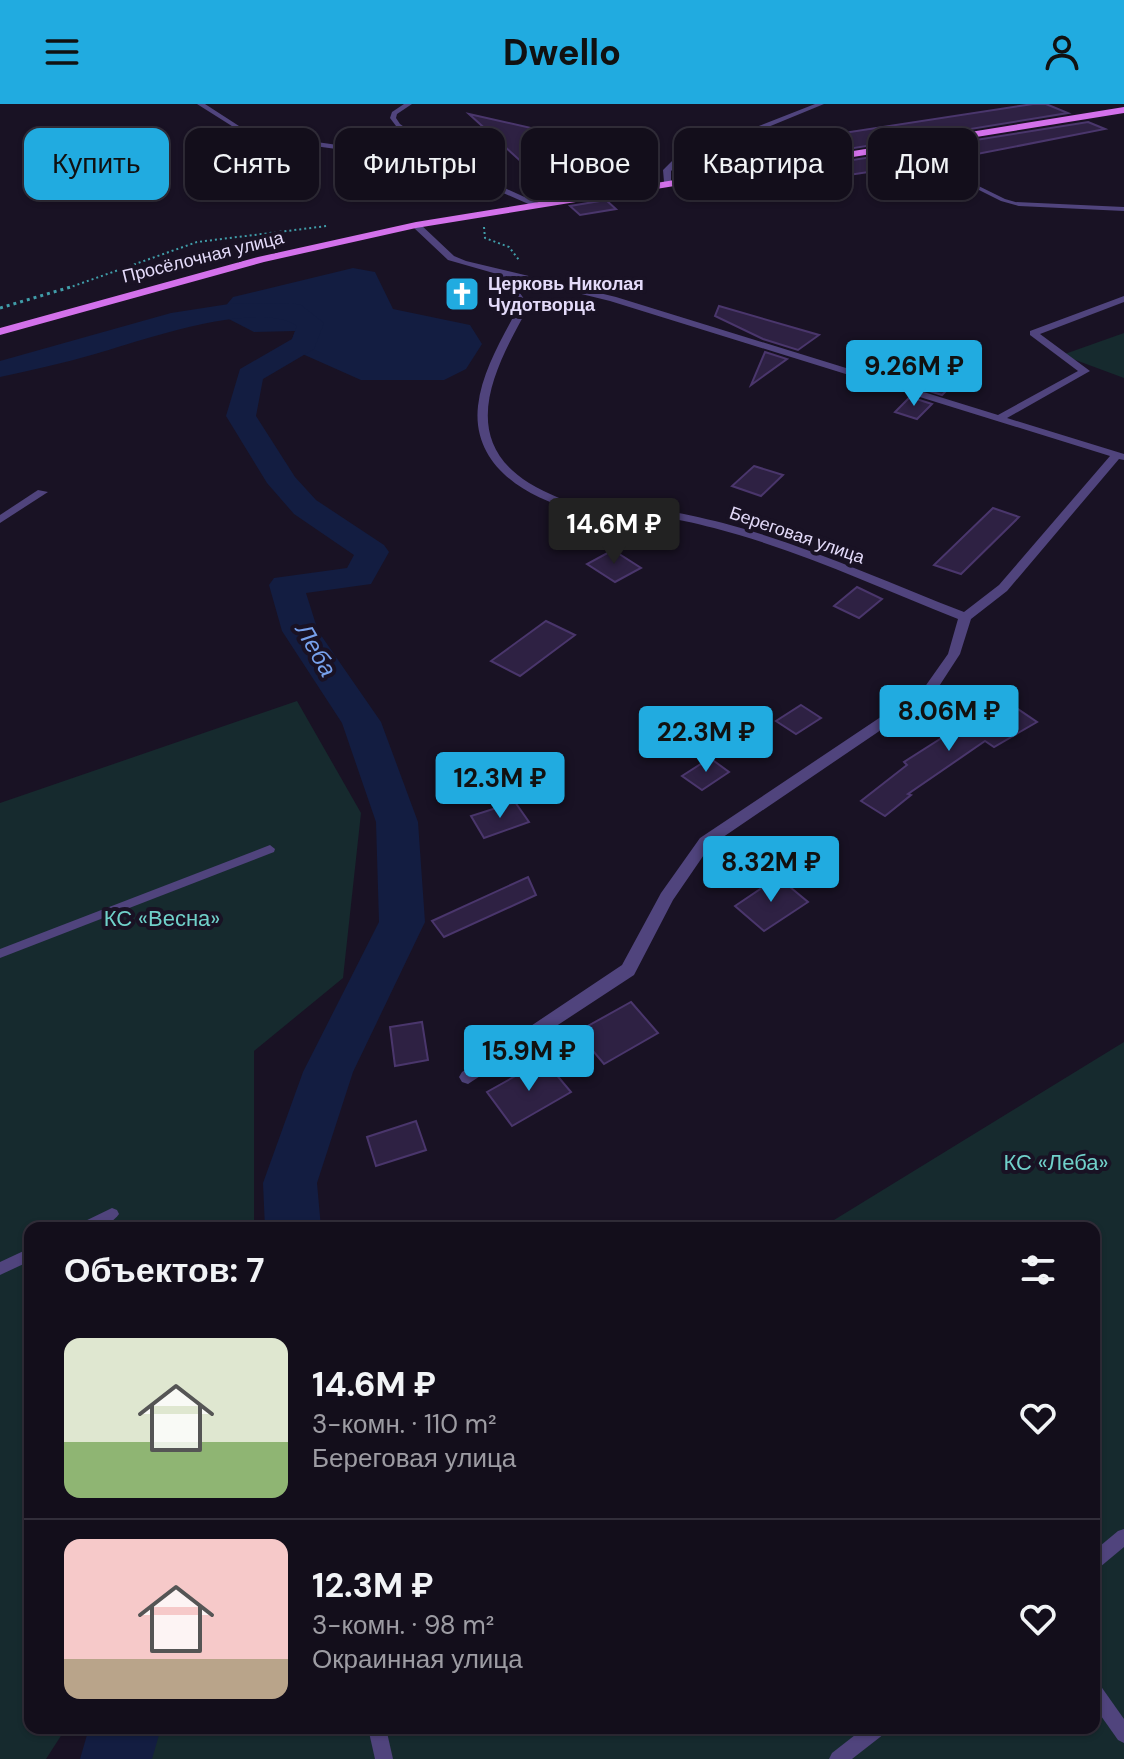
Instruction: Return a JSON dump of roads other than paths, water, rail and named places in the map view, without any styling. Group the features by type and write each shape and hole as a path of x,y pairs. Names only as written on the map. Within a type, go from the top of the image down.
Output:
{"main road":[{"name":"Просёлочная улица","path":"978,134 1124,110"},
{"name":"Просёлочная улица","path":"0,332 247,263 416,225 868,151"}],"street":[{"path":"200,104 237,127 266,137 335,147"},
{"path":"402,128 393,118 394,113 409,104"},
{"path":"795,104 811,108"},
{"path":"668,182 667,170 677,161 821,104"},
{"path":"505,191 536,204"},
{"path":"1019,204 1124,209"},
{"path":"416,225 451,258 613,299 1120,456 1003,588 965,617 954,654 929,691 705,842 667,897 628,970 468,1077"},
{"name":"Береговая улица","path":"501,273 524,306 487,380 480,406 487,444 498,463 517,479 550,498 598,512 691,519 770,541 965,617"},
{"path":"999,418 1085,371 1033,333 1124,299"},
{"path":"0,520 42,492"}],"lane":[{"path":"978,188 1019,204"},
{"path":"0,954 270,849"},
{"path":"96,1222 112,1214"},
{"path":"0,1269 24,1257"},
{"path":"1100,1556 1124,1537"},
{"path":"1100,1700 1124,1734"},
{"path":"378,1734 384,1759"},
{"path":"838,1759 870,1734"}],"water":[{"path":"353,268 375,272 393,309 470,325 482,344 466,369 444,380 361,380 289,348 295,331 254,332 219,314 233,297"}],"waterway":[{"name":"Леба","path":"0,369 86,348 171,321 229,312 292,311 311,323 304,343 250,375 241,416 283,483 305,507 372,552 359,577 286,585 300,631 361,722 397,822 402,922 328,1072 290,1183 293,1222"},
{"name":"Леба","path":"116,1759 123,1734"}],"place":[{"name":"Церковь Николая Чудотворца","path":"462,294"}],"park label":[{"name":"КС «Весна»","path":"162,918"},
{"name":"КС «Леба»","path":"1056,1162"}]}
